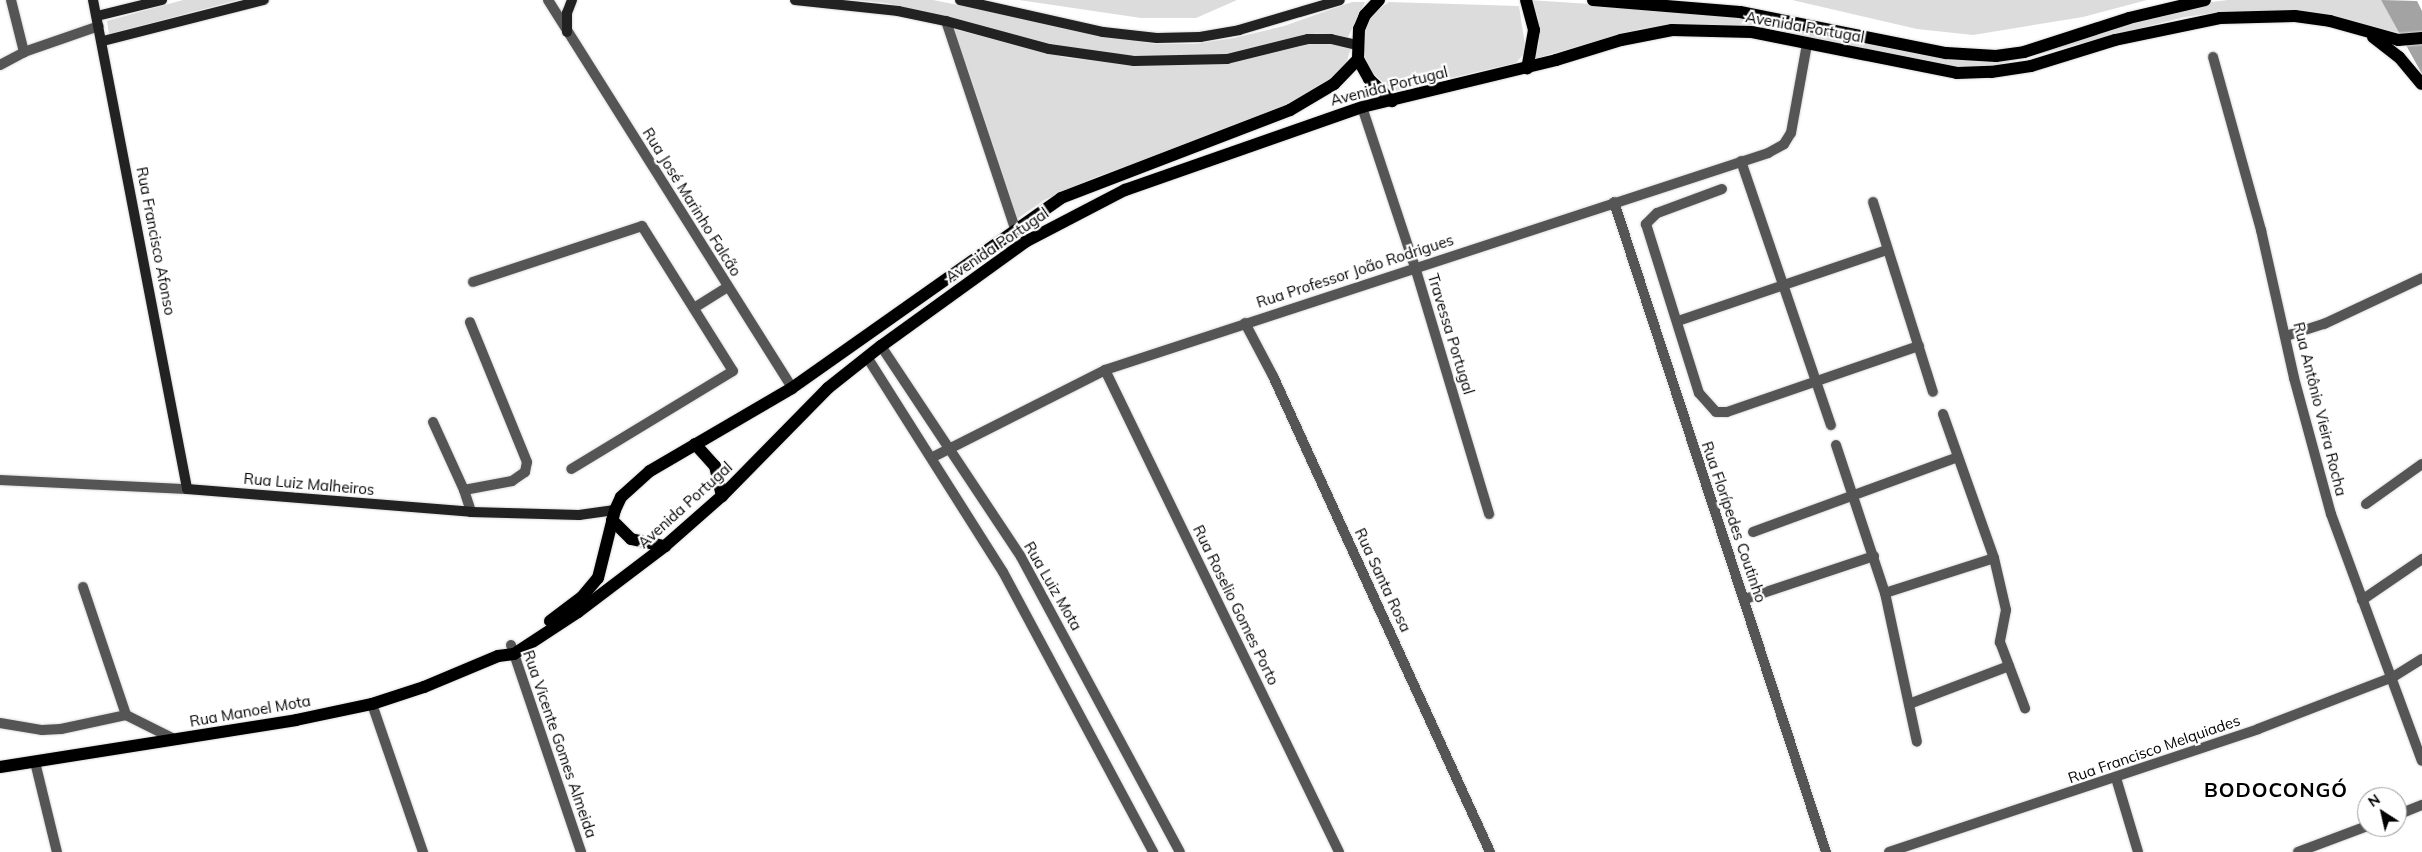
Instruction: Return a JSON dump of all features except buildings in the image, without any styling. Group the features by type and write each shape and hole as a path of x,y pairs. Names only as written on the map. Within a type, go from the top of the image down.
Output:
{"main road":[{"path":"1379,0 1365,15 1356,45 1358,59 1369,79 1392,101"},
{"path":"1526,0 1534,30 1527,68"},
{"name":"Avenida Portugal","path":"1593,0 1748,13 1946,53 1996,56 2024,52 2129,18 2205,0"},
{"name":"Avenida Portugal","path":"512,649 578,612 665,546 722,496 828,388 881,346 1025,242 1096,203 1362,107 1527,68 1621,40 1672,30 1752,32 1957,73 1991,72 2031,66 2115,40 2220,18 2295,16 2330,21 2367,33 2398,40 2422,38"},
{"path":"2367,33 2399,57 2422,84"},
{"name":"Avenida Portugal","path":"512,649 581,598 598,578 614,515 631,486 695,444 792,388 1016,228 1081,188 1290,110 1334,84 1358,59"},
{"path":"695,444 715,466 722,496"},
{"path":"614,515 632,539 665,546"},
{"name":"Rua Manoel Mota","path":"0,766 296,720 372,704 424,687 512,649"}],"street":[{"path":"11,0 24,52"},
{"name":"Rua Francisco Afonso","path":"93,0 103,41 187,489"},
{"path":"0,65 24,52 98,21 162,0"},
{"path":"103,41 264,0"},
{"name":"Rua José Marinho Falcão","path":"548,0 792,388"},
{"path":"567,32 567,13 572,0"},
{"path":"795,0 898,11 946,21 1049,49 1134,62 1227,59 1308,39 1331,39 1356,45"},
{"path":"960,0 1103,32 1157,38 1200,37 1239,30 1340,0"},
{"path":"946,21 1016,228"},
{"name":"Rua Professor João Rodrigues","path":"933,457 1106,370 1776,149 1791,134 1807,44"},
{"name":"Rua Antônio Vieira Rocha","path":"2213,57 2261,230 2331,514 2362,600 2393,677 2422,761"},
{"name":"Travessa Portugal","path":"1362,107 1415,267 1489,514"},
{"path":"1740,160 1831,425"},
{"path":"1722,190 1658,213 1646,224 1678,321 1699,393 1716,412 1727,412 1919,346"},
{"name":"Rua Florípedes Coutinho","path":"1614,202 1745,599 1794,759 1826,852"},
{"path":"1873,202 1933,392"},
{"path":"473,282 642,226 733,371 571,469"},
{"path":"1678,321 1887,250"},
{"path":"2286,336 2324,324 2422,278"},
{"path":"694,308 728,287"},
{"path":"464,490 512,481 525,472 527,462 470,322"},
{"name":"Rua Santa Rosa","path":"1245,323 1280,392 1490,852"},
{"name":"Rua Luiz Mota","path":"881,346 1031,574 1180,852"},
{"path":"867,357 933,457 1033,624 1153,852"},
{"name":"Rua Roselio Gomes Porto","path":"1106,370 1339,852"},
{"path":"1943,414 1994,558 2006,610 2000,642 2025,708"},
{"path":"434,422 464,490 471,512"},
{"path":"1836,445 1885,593 1917,742"},
{"path":"1753,532 1851,495 1958,458"},
{"path":"2366,504 2422,464"},
{"name":"Rua Luiz Malheiros","path":"0,480 187,489 471,512 614,515"},
{"path":"1745,599 1874,556"},
{"path":"1885,593 1994,558"},
{"path":"2362,600 2422,558"},
{"path":"83,587 126,715"},
{"name":"Rua Vicente Gomes Almeida","path":"512,649 581,852"},
{"name":"Rua Francisco Melquiades","path":"1889,852 2258,730 2393,677 2422,659"},
{"path":"1909,704 2009,666"},
{"path":"372,704 423,852"},
{"path":"0,723 42,730 61,729 126,715 176,740"},
{"path":"35,762 57,852"},
{"path":"2116,778 2138,852"},
{"path":"2407,811 2422,805"},
{"path":"2298,852 2357,830"}],"shaded area":[{"path":"183,0 238,0 109,34 107,21"},
{"path":"853,0 933,0 1154,44 1194,44 1234,38 1284,26 1352,2 1365,2 1348,37 1317,33 1229,54 1153,58 1067,48 886,3"},
{"path":"1019,0 1237,0 1196,18 1141,18"},
{"path":"1529,0 1712,12 1985,61 2195,4 2228,0 2381,0 2400,33 2305,12 2229,11 2184,17 1985,68 1954,68 1751,26 1687,24 1639,29 1534,59 1539,43 1538,18"},
{"path":"1792,0 2147,0 2083,17 1973,35 1917,29"},
{"path":"2381,0 2417,1 2422,11 2422,74"},
{"path":"1389,2 1519,6 1526,51 1516,63 1394,91 1370,71 1364,55 1363,35 1371,15"},
{"path":"953,29 1067,58 1143,66 1227,63 1308,43 1332,42 1351,48 1344,70 1296,102 1182,148 1096,177 1044,200 1017,219"}],"district":[{"name":"BODOCONGÓ","path":"2276,789"}]}
